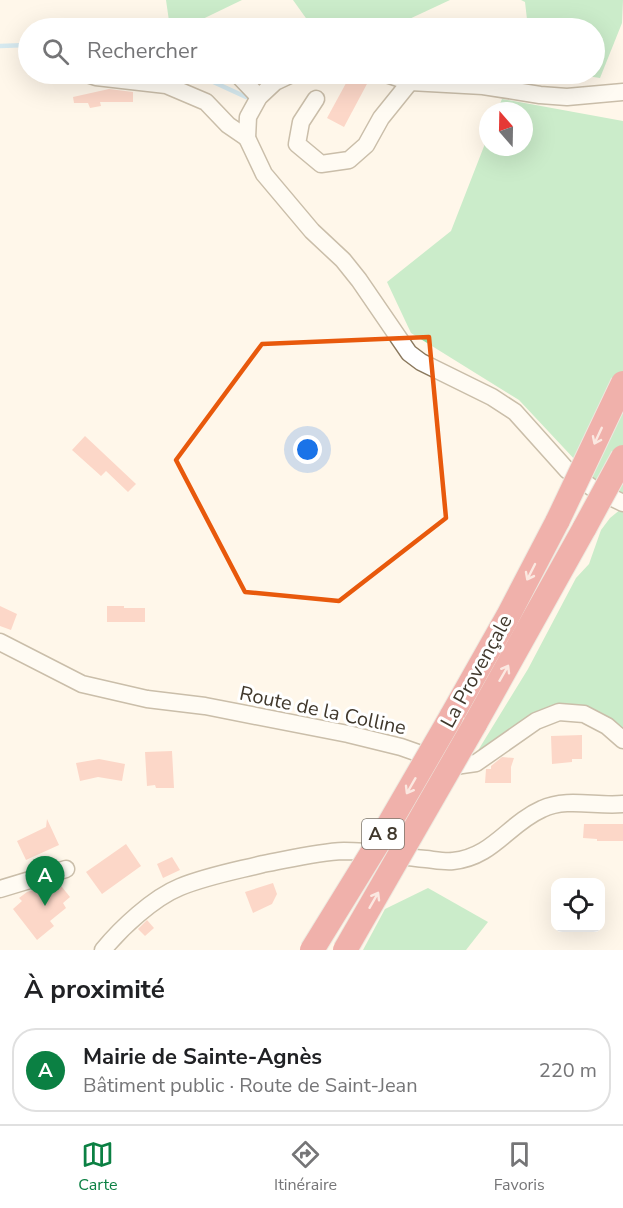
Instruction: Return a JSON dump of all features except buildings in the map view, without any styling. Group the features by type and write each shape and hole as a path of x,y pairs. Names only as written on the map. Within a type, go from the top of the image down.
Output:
{"highway":[{"name":"La Provençale","path":"312,950 378,843 508,616 558,520 623,383"},
{"name":"La Provençale","path":"345,950 475,724 623,457"}],"street":[{"path":"157,84 166,85 206,102 228,125 247,138"},
{"path":"246,84 259,98"},
{"path":"273,84 259,98 248,117 247,138 264,174 304,223 348,267 409,353 421,362 492,397 515,412 567,470 594,489 623,503"},
{"path":"316,99 301,122 297,144 321,164 349,160 366,145 381,118 408,84"},
{"path":"446,84 483,86 567,98 623,92"},
{"name":"Route de la Colline","path":"0,642 82,684 147,699 205,706 348,734 400,747 455,766 476,763 536,722 559,712 584,714 607,726 623,740"},
{"path":"103,950 116,934 142,911 177,888 210,876 306,855 345,851 452,862 473,857 491,848 522,820 543,808 562,803 608,806 623,804"},
{"path":"0,889 66,869"}],"highlighted area":[{"path":"429,337 446,518 339,601 245,592 176,460 262,344"}],"green space":[{"path":"166,0 242,0 205,18 169,18"},
{"path":"293,0 450,0 411,18 306,18"},
{"path":"521,0 623,0 622,23 605,66 605,18 527,18 525,2"},
{"path":"502,99 518,102 501,102"},
{"path":"533,105 623,121 623,729 602,713 574,705 474,757 528,669 576,578 589,564 601,530 621,509 519,400 411,333 387,282 451,231 480,156 533,156"},
{"path":"428,888 488,922 466,950 363,950 385,909"}],"waterway":[{"path":"0,46 18,45"},
{"path":"218,84 246,97"}],"place":[{"name":"Mairie de Sainte-Agnès","path":"45,906"}]}
